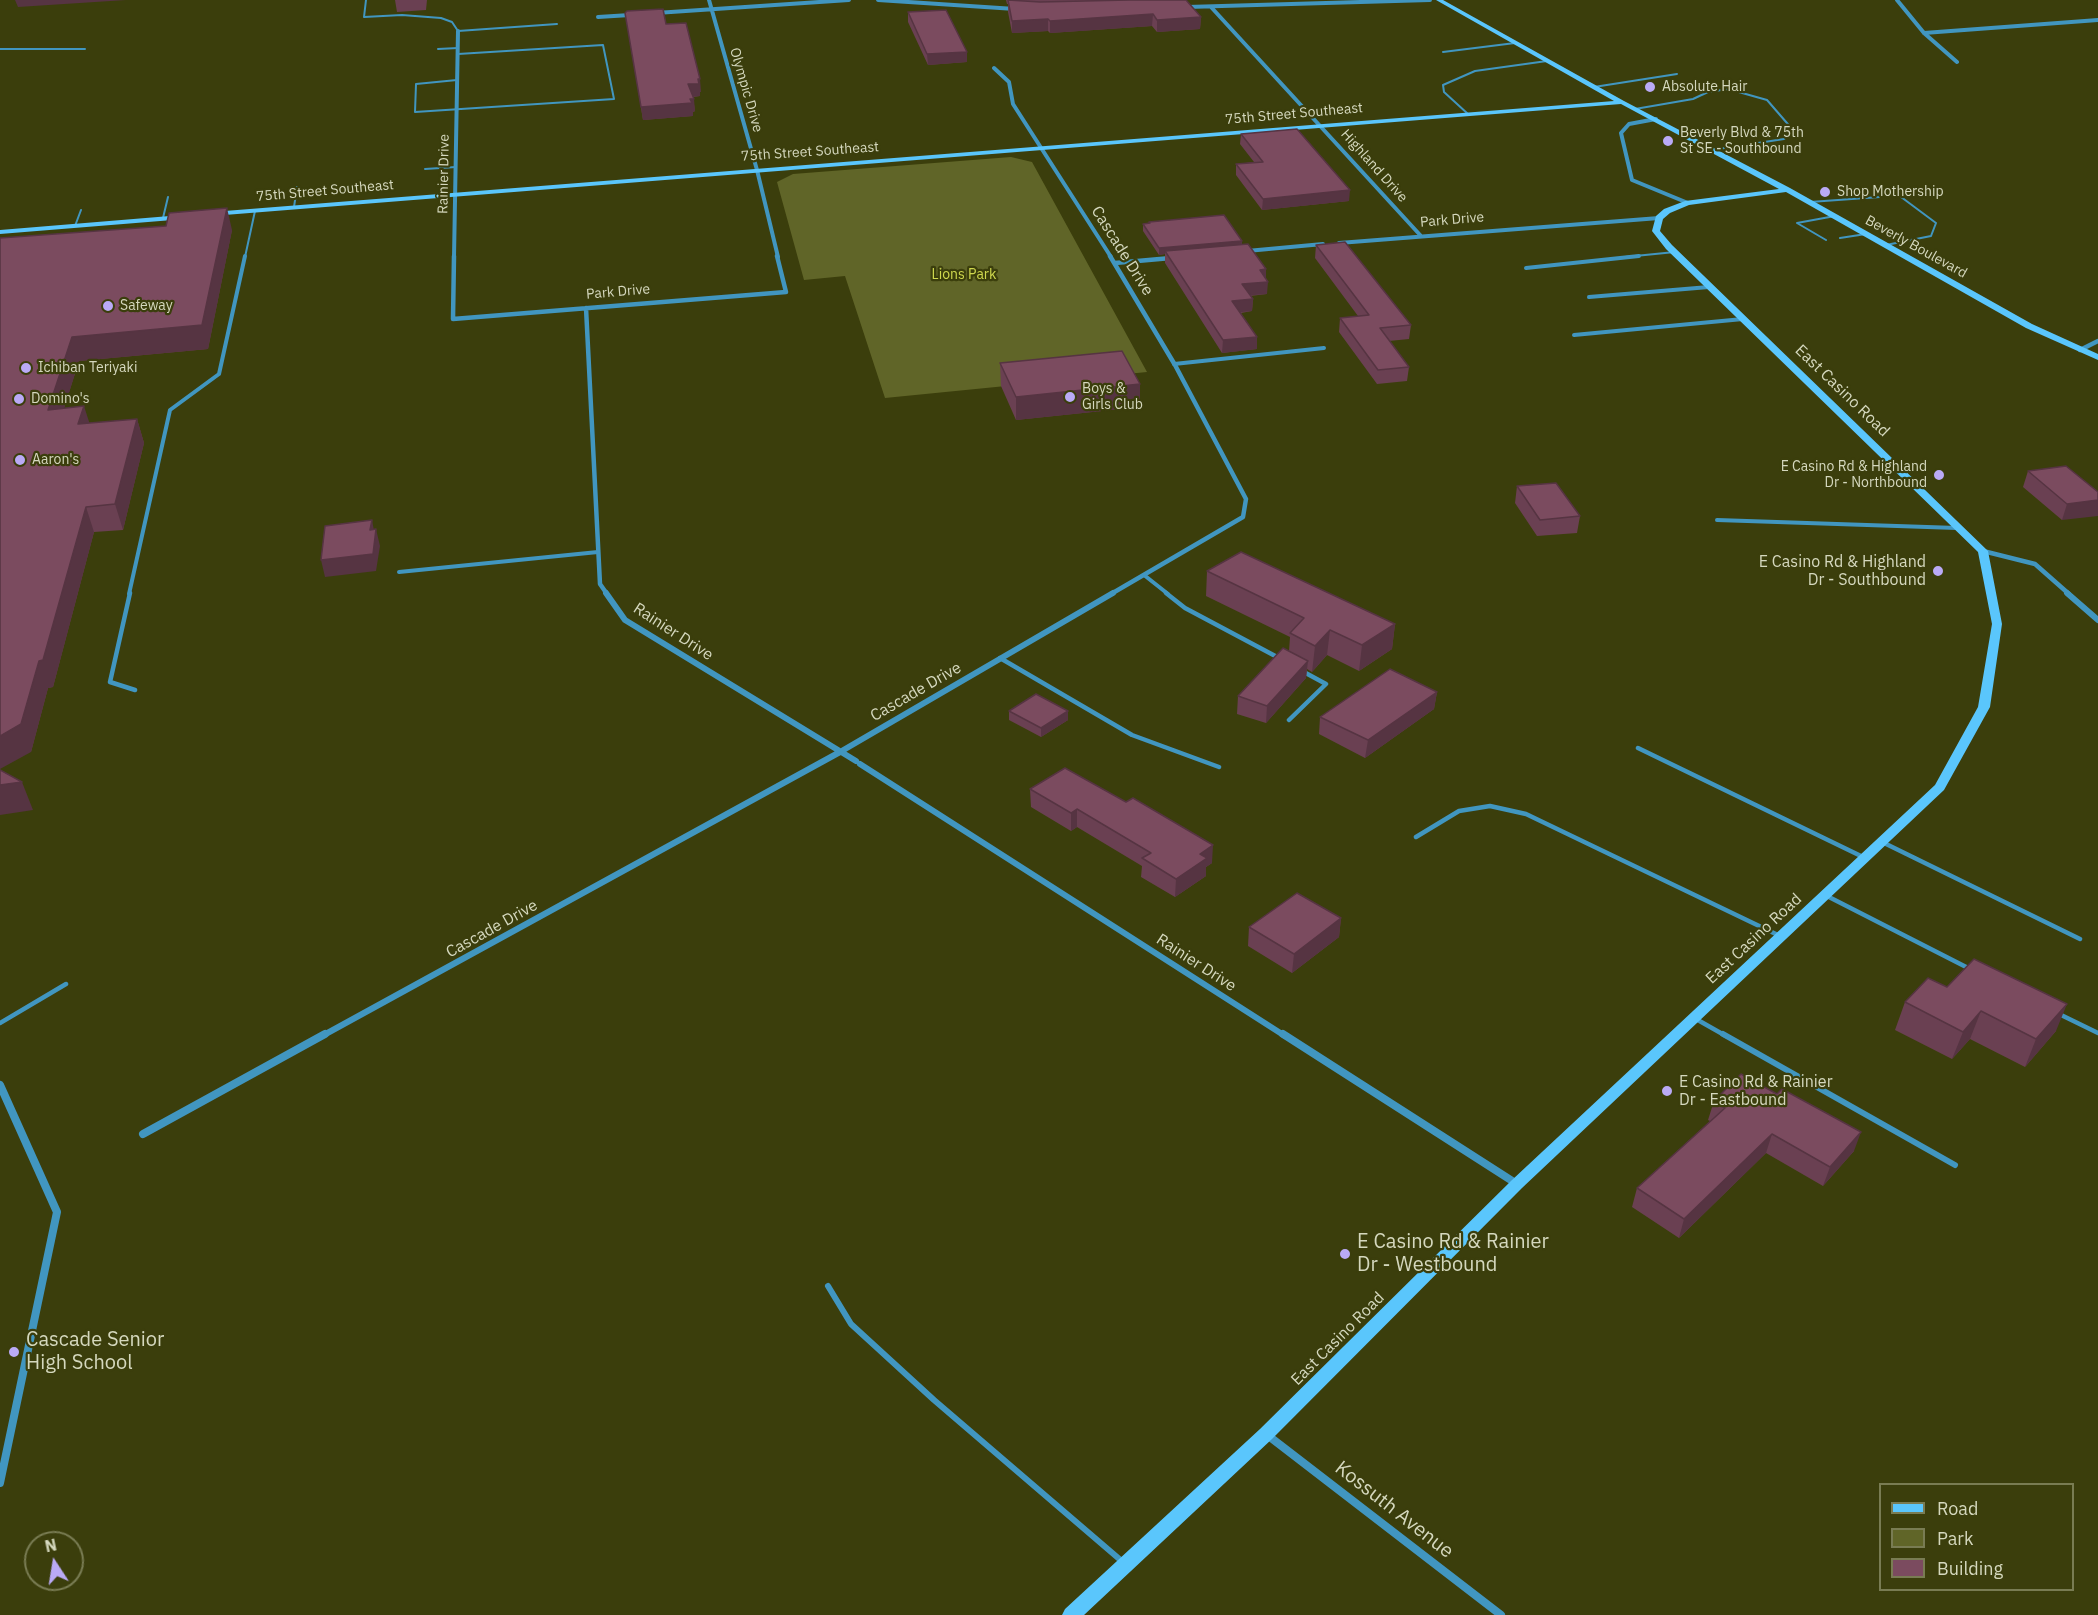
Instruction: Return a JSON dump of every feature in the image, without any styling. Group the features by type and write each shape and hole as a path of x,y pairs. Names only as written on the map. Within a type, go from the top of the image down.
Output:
{"street":[{"name":"Olympic Drive","path":"709,0 757,170 786,292"},
{"path":"655,13 849,0"},
{"path":"878,0 1020,9"},
{"path":"966,0 968,7"},
{"path":"1177,7 1430,0"},
{"name":"Beverly Boulevard","path":"1439,0 1594,87 1810,202 2029,326 2098,357"},
{"path":"1897,0 1924,33 1957,62"},
{"name":"Highland Drive","path":"1211,7 1421,236"},
{"path":"598,17 632,14"},
{"path":"1924,33 2098,20"},
{"name":"Rainier Drive","path":"453,319 458,31"},
{"name":"Cascade Drive","path":"143,1134 840,752 1243,517 1246,499 1174,364 1114,263 1013,104 1009,82 994,68"},
{"name":"75th Street Southeast","path":"0,232 455,193 1622,102"},
{"path":"1656,120 1629,124 1622,133 1632,180 1688,203"},
{"name":"Park Drive","path":"1244,252 1659,218 1667,211 1688,203 1788,190"},
{"name":"East Casino Road","path":"1071,1615 1266,1434 1517,1184 1940,787 1984,707 1997,624 1983,551 1675,252 1656,231 1659,218"},
{"path":"1114,263 1173,258"},
{"name":"Park Drive","path":"453,319 786,292"},
{"name":"Rainier Drive","path":"586,308 600,584 625,620 858,763 1517,1184"},
{"path":"2080,350 2098,341"},
{"path":"1983,551 2035,564 2098,620"},
{"path":"0,1085 57,1212 0,1483"},
{"name":"Kossuth Avenue","path":"1266,1434 1501,1615"}],"lane":[{"path":"366,0 364,17 402,15 441,18 452,22 458,31 557,24"},
{"path":"1443,52 1515,43"},
{"path":"457,80 416,84 414,110 420,112 457,110 614,99 603,45 458,54"},
{"path":"438,49 458,48"},
{"path":"0,49 85,49"},
{"path":"1468,114 1444,92 1443,85 1475,71 1547,61"},
{"path":"1594,87 1677,74"},
{"path":"1635,109 1693,99 1708,92 1728,89 1760,96 1767,100 1793,130 1791,135 1785,139 1712,150"},
{"path":"425,169 456,167"},
{"path":"294,207 297,187"},
{"path":"1810,202 1880,197 1893,191 1936,223 1931,236 1886,245"},
{"path":"163,218 168,197"},
{"path":"75,226 81,210"},
{"path":"135,690 110,682 170,410 219,374 255,211"},
{"path":"1826,240 1797,223 1835,216"},
{"path":"1840,238 1866,234"},
{"path":"1526,268 1675,252"},
{"path":"1589,297 1710,286"},
{"path":"1574,335 1743,319"},
{"path":"1174,364 1324,348"},
{"path":"1717,520 1960,528"},
{"path":"399,572 598,552"},
{"path":"1144,575 1185,608 1286,662"},
{"path":"1000,658 1132,735 1220,767"},
{"path":"1289,720 1326,684 1296,668"},
{"path":"1638,748 1864,858"},
{"path":"1416,837 1459,811 1490,806 1526,814 1781,937"},
{"path":"1882,842 2080,939"},
{"path":"1824,895 1982,975"},
{"path":"0,1023 66,984"},
{"path":"2056,1012 2098,1033"},
{"path":"1694,1018 1955,1165"},
{"path":"828,1286 851,1324 934,1400 1126,1564"}],"green space":[{"name":"Lions Park","path":"1011,157 1032,162 1147,372 885,398 845,276 804,280 777,182 793,174"}],"building":[{"path":"1008,0 1040,2 1186,0 1201,17 1157,20 1153,14 1050,21 1048,19 1012,21"},
{"path":"663,9 666,24 686,23 700,79 698,79 699,84 688,84 694,99 690,99 692,103 641,107 625,13"},
{"path":"946,10 967,52 927,54 908,12"},
{"path":"1297,129 1350,190 1263,199 1236,164 1263,162 1241,134"},
{"path":"227,208 202,325 72,337 48,410 84,406 78,424 137,419 115,504 86,507 43,660 39,661 21,724 0,736 0,238 166,226 169,213"},
{"path":"1224,215 1242,241 1159,248 1143,224 1149,222"},
{"path":"1345,242 1411,325 1380,328 1409,367 1378,370 1340,318 1369,315 1316,245"},
{"path":"1248,244 1266,269 1260,270 1268,282 1242,284 1253,299 1232,301 1257,337 1223,340 1165,251"},
{"path":"1122,351 1140,384 1016,397 1000,363"},
{"path":"2066,466 2098,492 2098,500 2067,504 2028,471"},
{"path":"1556,483 1580,516 1540,520 1517,486"},
{"path":"372,520 370,530 376,529 373,554 321,560 325,526"},
{"path":"1241,552 1395,624 1362,645 1330,630 1315,646 1290,633 1304,618 1207,571"},
{"path":"1283,648 1308,661 1267,706 1238,696"},
{"path":"1390,669 1437,692 1368,740 1320,717"},
{"path":"1036,694 1068,711 1041,728 1009,711"},
{"path":"1065,768 1126,802 1133,798 1213,845 1200,854 1207,858 1176,879 1142,858 1151,853 1077,809 1071,813 1030,789"},
{"path":"0,770 22,782 0,785"},
{"path":"1297,893 1341,918 1294,954 1249,927"},
{"path":"1974,959 2067,1004 2036,1039 1981,1011 1963,1032 1905,1002 1928,978 1947,987"},
{"path":"1741,1074 1777,1094 1782,1089 1861,1132 1830,1167 1772,1134 1684,1219 1637,1188 1725,1108 1714,1101"}],"place":[{"name":"Absolute Hair","path":"1650,87"},
{"name":"Beverly Blvd & 75th St SE - Southbound","path":"1668,141"},
{"name":"Shop Mothership","path":"1825,192"},
{"name":"Safeway","path":"108,306"},
{"name":"Ichiban Teriyaki","path":"26,368"},
{"name":"Boys & Girls Club","path":"1070,397"},
{"name":"Domino's","path":"19,399"},
{"name":"Aaron's","path":"20,460"},
{"name":"E Casino Rd & Highland Dr - Northbound","path":"1939,475"},
{"name":"E Casino Rd & Highland Dr - Southbound","path":"1938,571"},
{"name":"E Casino Rd & Rainier Dr - Eastbound","path":"1667,1091"},
{"name":"E Casino Rd & Rainier Dr - Westbound","path":"1345,1254"},
{"name":"Cascade Senior High School","path":"14,1352"}]}
